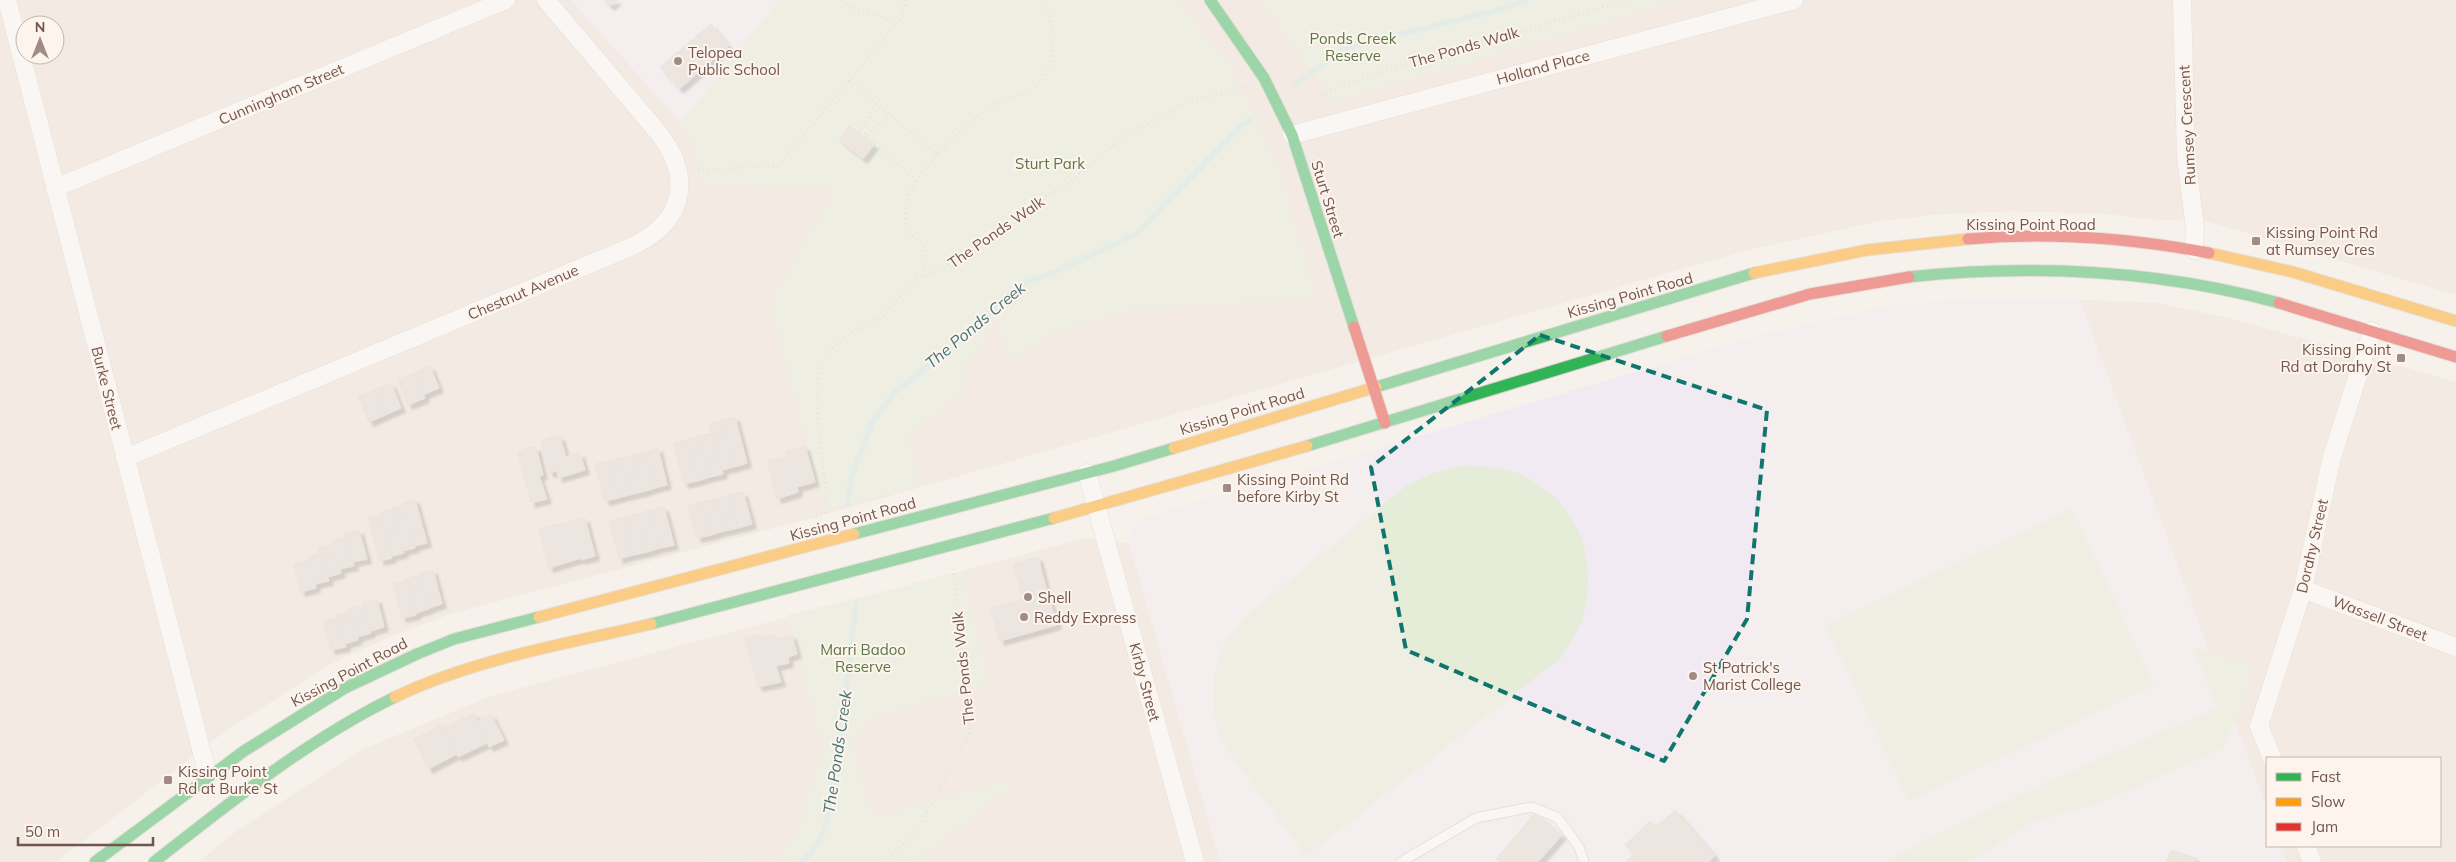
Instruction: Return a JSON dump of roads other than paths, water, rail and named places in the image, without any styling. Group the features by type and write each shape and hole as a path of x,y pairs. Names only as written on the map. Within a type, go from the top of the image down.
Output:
{"main road":[{"name":"Sturt Street","path":"1210,0 1264,78 1292,135 1340,289 1385,423"},
{"name":"Kissing Point Road","path":"95,862 208,776 296,716 351,684 395,662 454,639 1087,473 1759,272 1862,249 1938,240 2049,236 2114,240 2194,250 2276,268 2456,321"},
{"path":"154,862 272,772 329,733 399,696 434,682 569,644 893,563 1098,507 1385,423 1755,309 1821,291 1912,276 2034,270 2135,276 2218,288 2456,358"}],"street":[{"name":"Burke Street","path":"7,0 208,776"},
{"name":"Cunningham Street","path":"55,188 506,0"},
{"name":"Chestnut Avenue","path":"125,458 646,240 668,220 675,208 679,194 677,164 665,140 546,0"},
{"name":"Holland Place","path":"1292,135 1794,0"},
{"name":"Rumsey Crescent","path":"2182,0 2186,156 2196,228 2194,250"},
{"name":"Dorahy Street","path":"2272,757 2259,726 2303,589 2332,456 2372,332"},
{"name":"Kirby Street","path":"1087,473 1098,507 1195,862"},
{"name":"Wassell Street","path":"2303,589 2456,647"},
{"path":"2306,847 2312,862"}],"lane":[{"path":"1401,862 1476,818 1532,806 1558,818 1579,846 1584,862"}],"waterway":[{"name":"The Ponds Creek","path":"1295,85 1343,49 1502,9 1526,0"},
{"name":"The Ponds Creek","path":"847,505 851,478 872,423 893,394 972,330 1003,300 1026,282 1057,271 1136,234 1238,129 1251,119"},
{"name":"The Ponds Creek","path":"801,862 812,852 821,837 827,820 839,747 856,604"}],"place":[{"name":"Telopea Public School","path":"678,61"},
{"name":"Kissing Point Rd at Rumsey Cres","path":"2256,241"},
{"name":"Kissing Point Rd at Dorahy St","path":"2401,358"},
{"name":"Kissing Point Rd before Kirby St","path":"1227,488"},
{"name":"Shell","path":"1028,597"},
{"name":"Reddy Express","path":"1024,617"},
{"name":"St Patrick's Marist College","path":"1693,676"},
{"name":"Kissing Point Rd at Burke St","path":"168,780"}],"park label":[{"name":"Ponds Creek Reserve","path":"1353,46"},
{"name":"Sturt Park","path":"1050,163"},
{"name":"Marri Badoo Reserve","path":"863,658"}]}
